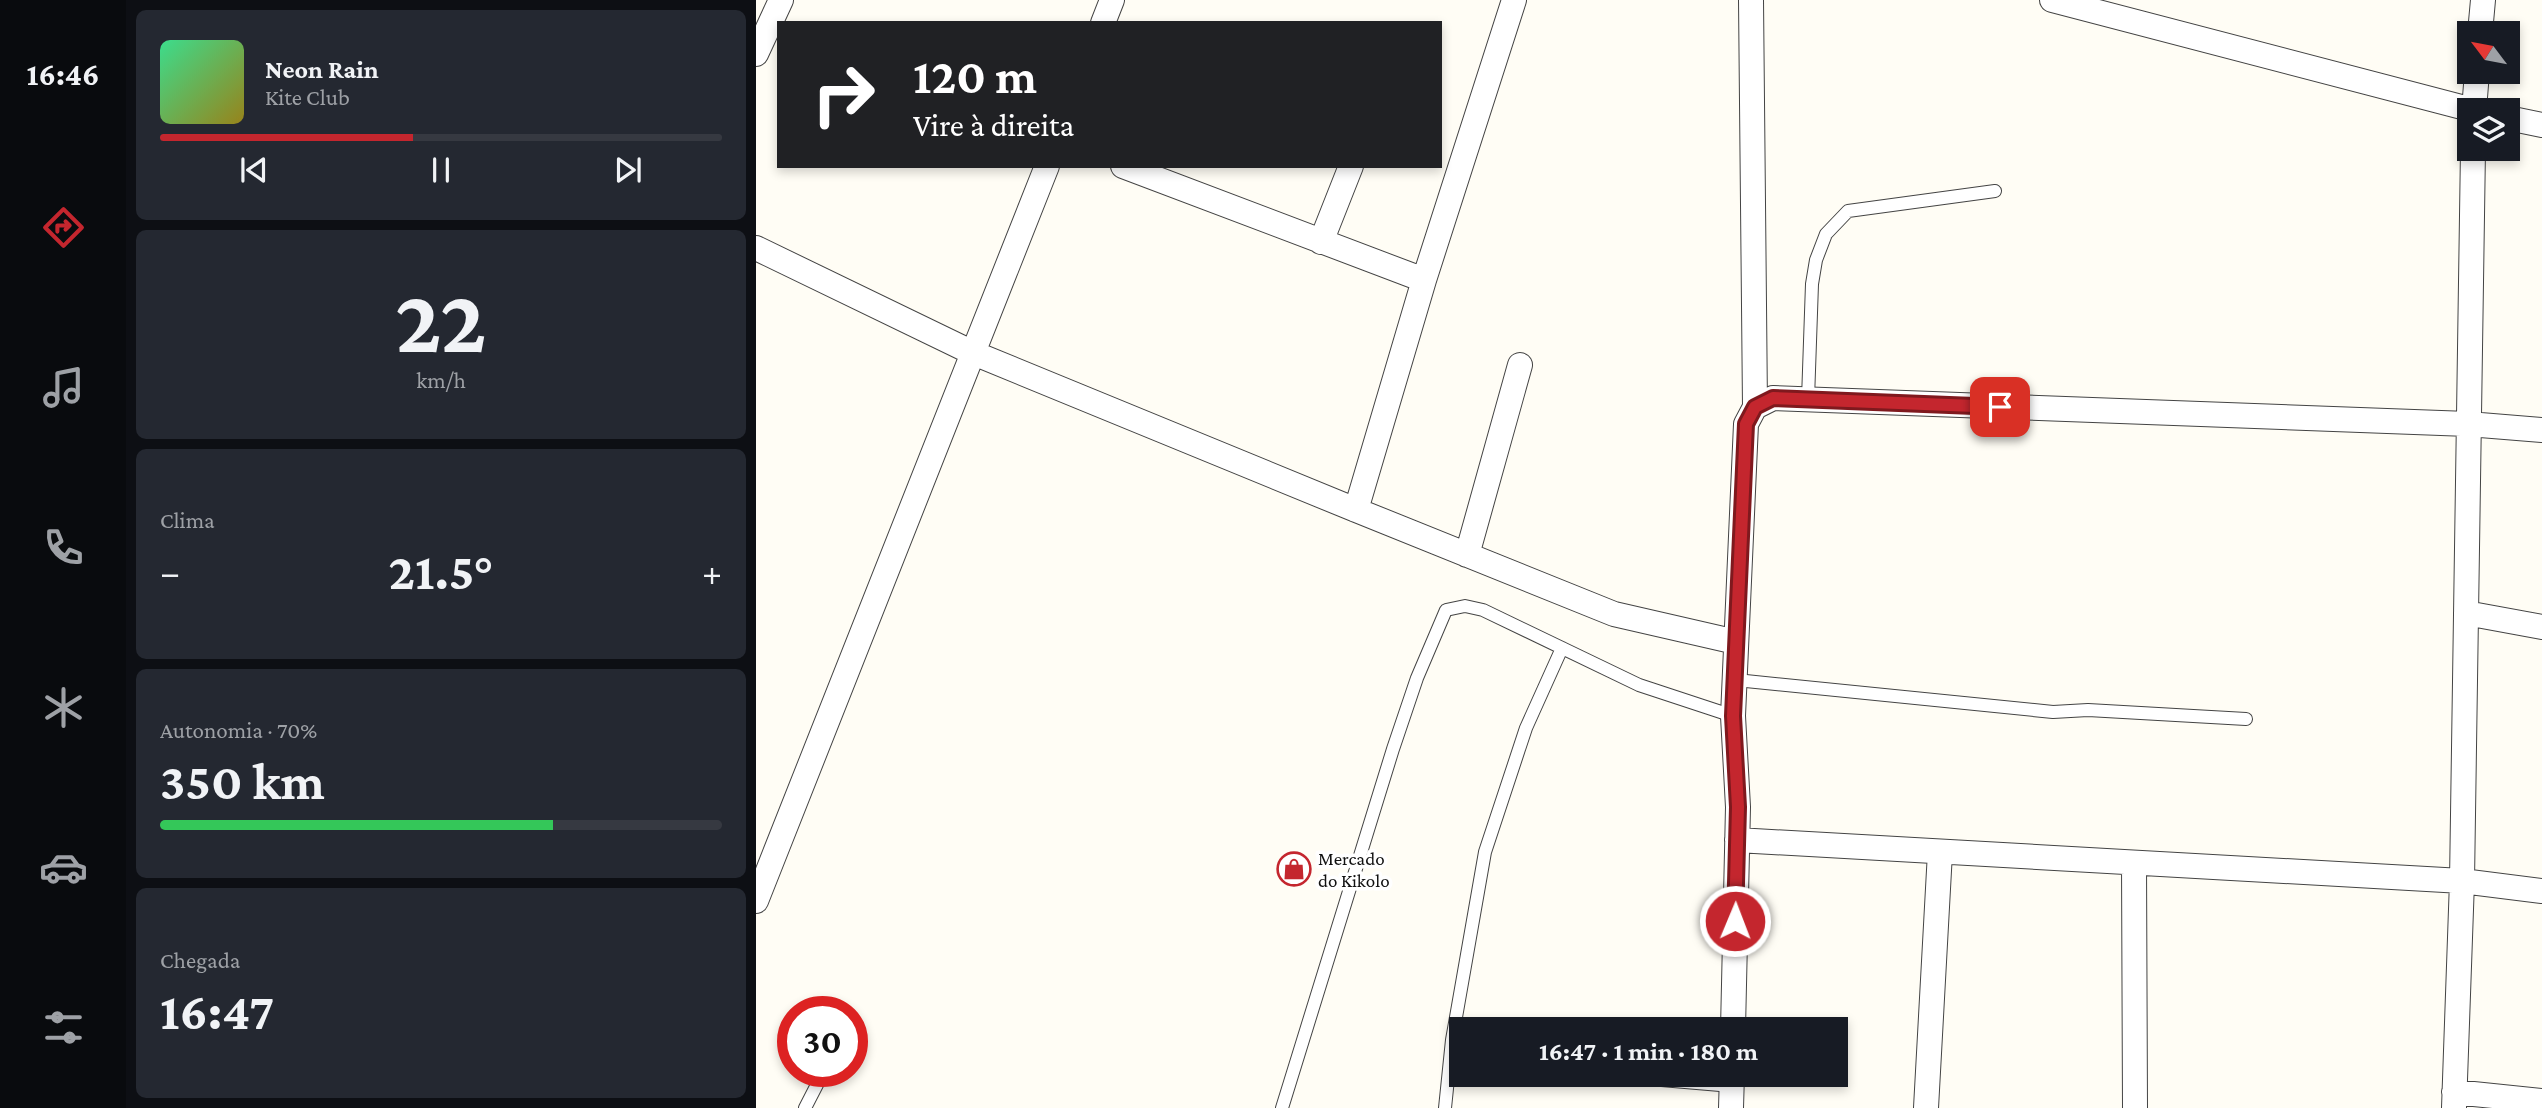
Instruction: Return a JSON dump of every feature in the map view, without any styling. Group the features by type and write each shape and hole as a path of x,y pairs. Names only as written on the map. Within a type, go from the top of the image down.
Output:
{"street":[{"path":"756,54 782,0"},
{"path":"1104,21 1112,0"},
{"path":"1356,510 1424,280 1514,0"},
{"path":"1733,1017 1738,807 1733,716 1746,424 1755,407 1751,0"},
{"path":"2052,0 2457,106"},
{"path":"2481,21 2483,0"},
{"path":"2520,120 2542,125"},
{"path":"2473,161 2462,881 2454,1100 2542,1101"},
{"path":"756,901 971,352 1046,168"},
{"path":"1128,168 1424,280"},
{"path":"1321,242 1350,168"},
{"path":"756,248 971,352 1467,555 1615,614 1736,642"},
{"path":"1467,555 1520,365"},
{"path":"1755,407 1773,398 2542,429"},
{"path":"2466,613 2542,627"},
{"path":"1737,840 2462,881 2542,891"},
{"path":"1926,1108 1940,852"},
{"path":"2134,863 2135,1108"}],"lane":[{"path":"1808,399 1812,284 1816,260 1826,234 1848,211 1995,191"},
{"path":"1282,1108 1393,749 1417,678 1446,610 1465,606 1483,610 1639,685 1733,716"},
{"path":"1461,1017 1485,852 1526,728 1562,648"},
{"path":"1736,680 2053,712 2088,710 2246,719"},
{"path":"1445,1108 1449,1086"},
{"path":"805,1108 816,1087"},
{"path":"1712,1087 1731,1089"}],"place":[{"name":"Mercado do Kikolo","path":"1294,869"}],"route":[{"path":"1735,921 1738,807 1733,716 1746,424 1755,407 1773,398 2000,407"}]}
